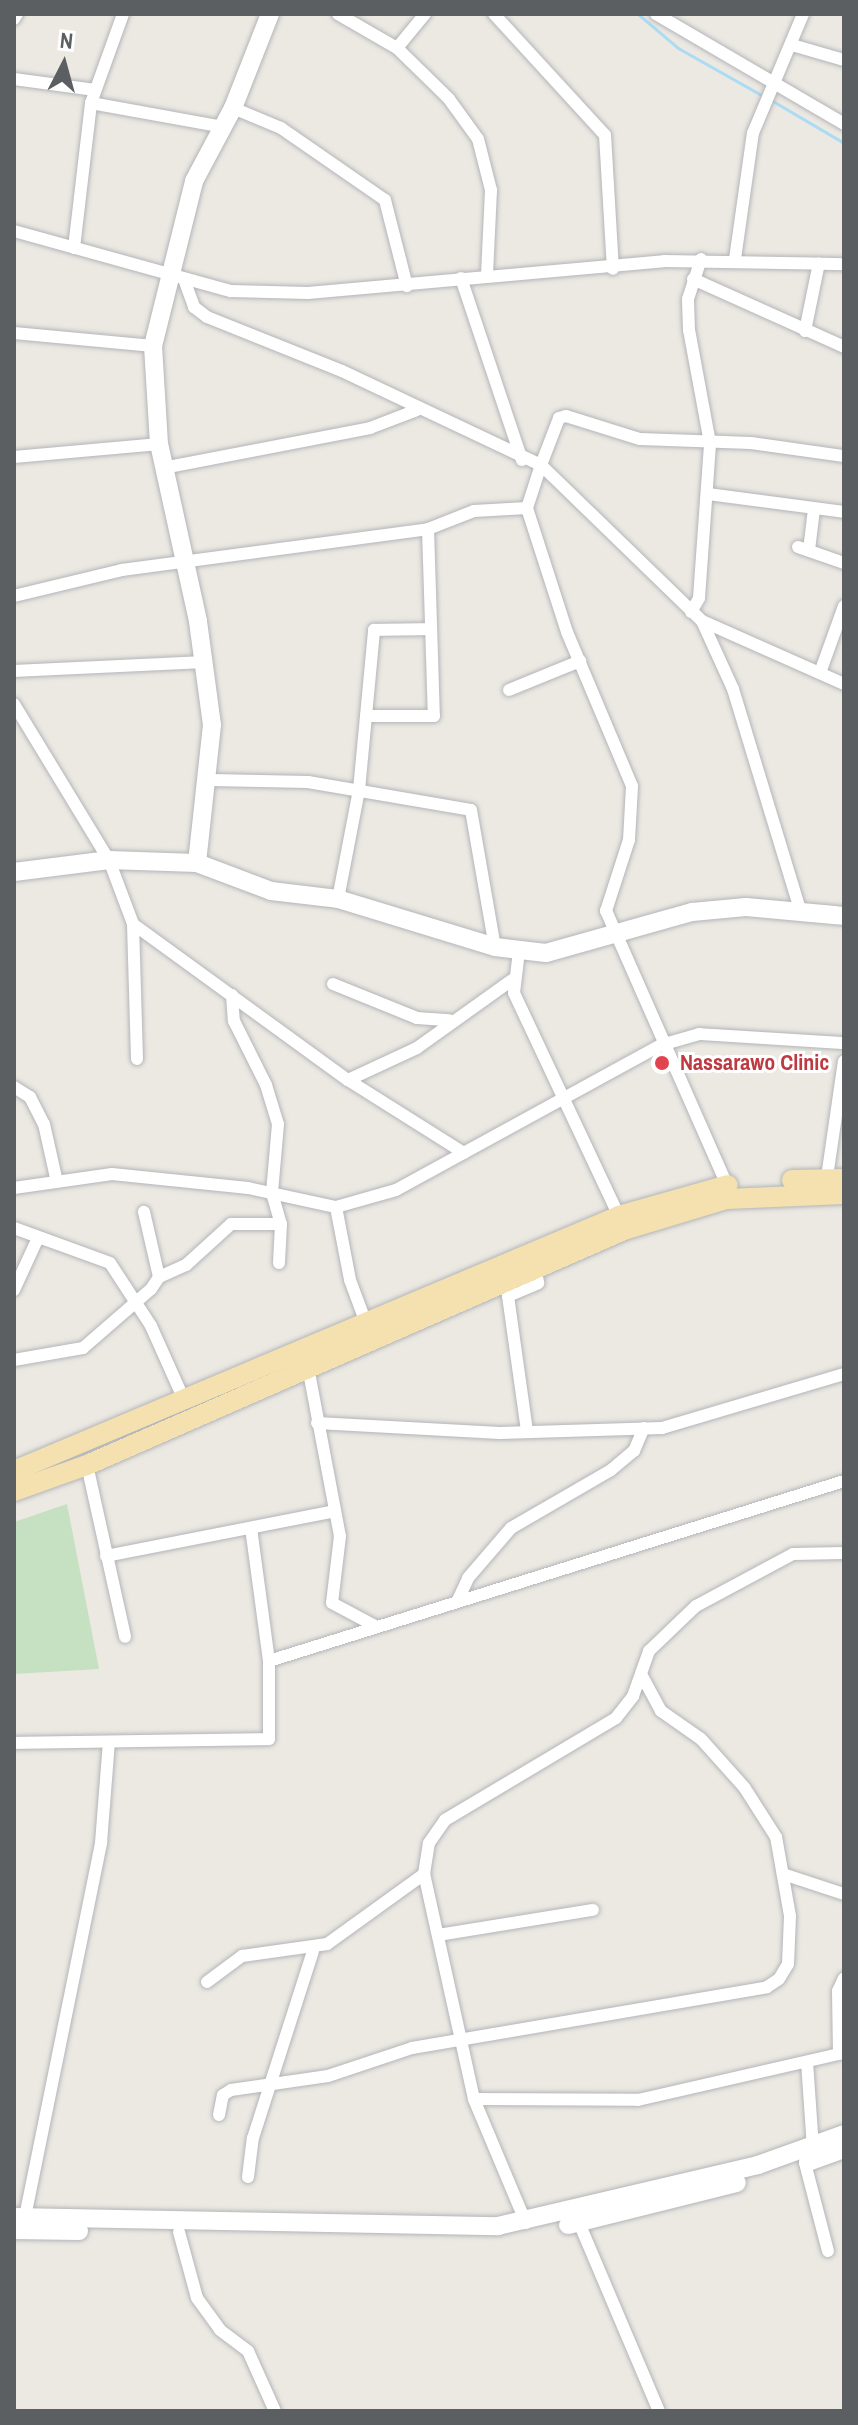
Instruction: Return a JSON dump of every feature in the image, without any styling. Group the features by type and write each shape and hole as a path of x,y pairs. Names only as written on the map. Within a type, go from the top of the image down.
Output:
{"main road":[{"path":"197,863 211,780 204,662 186,560 159,444 153,346 166,278 194,181 233,108 270,14"},
{"path":"14,872 109,860 197,863 271,891 338,899 495,947 546,953 692,912 800,909 844,916"},
{"path":"14,1471 185,1402 619,1216 727,1185 835,1186"},
{"path":"14,1491 87,1465 536,1268 697,1206 835,1186"},
{"path":"809,2156 844,2134"},
{"path":"18,2221 179,2232 462,2238 577,2217 844,2149"},
{"path":"18,2221 526,2223 577,2217"}],"street":[{"path":"14,19 17,14"},
{"path":"74,248 91,103 123,14"},
{"path":"338,14 397,48 449,99 478,139 491,190 487,274"},
{"path":"397,48 425,14"},
{"path":"494,14 605,135 613,269"},
{"path":"656,14 774,87 844,124"},
{"path":"735,259 753,133 803,14"},
{"path":"792,45 844,60"},
{"path":"14,79 95,90"},
{"path":"91,103 223,127"},
{"path":"233,108 281,128 385,200 407,286"},
{"path":"14,231 166,278 308,293 407,286 487,274 613,269 701,259 844,264"},
{"path":"697,617 710,443 689,330 693,279 701,259"},
{"path":"805,331 819,263"},
{"path":"461,278 522,460"},
{"path":"693,279 764,306 805,331 844,347"},
{"path":"185,282 194,307 207,317 342,371 522,460 541,465 697,617 733,689 800,909"},
{"path":"14,333 153,346"},
{"path":"163,468 370,428 417,410"},
{"path":"727,1185 661,1045 606,911 629,840 632,786 580,661 527,508 562,416 640,439 844,456"},
{"path":"14,457 159,444"},
{"path":"708,494 844,512"},
{"path":"14,596 186,560 428,529 474,511 527,508"},
{"path":"814,509 804,548 844,563"},
{"path":"366,716 434,716 428,529"},
{"path":"821,670 844,606"},
{"path":"697,617 821,670 844,684"},
{"path":"338,899 359,790 374,630 431,629"},
{"path":"14,671 172,659 204,662"},
{"path":"509,690 580,661"},
{"path":"14,704 109,860 133,924 137,1059"},
{"path":"211,780 359,790 471,810 495,947"},
{"path":"133,924 348,1080 464,1153"},
{"path":"519,951 512,980 619,1216"},
{"path":"348,1080 417,1048 449,1020 512,980"},
{"path":"333,984 404,1014 449,1020"},
{"path":"232,995 234,1021 278,1124 272,1193 281,1224 279,1263"},
{"path":"14,1188 112,1174 272,1193 336,1207 396,1190 661,1045 699,1034 844,1043"},
{"path":"835,1186 844,1061"},
{"path":"14,1087 30,1097 44,1124 57,1182"},
{"path":"336,1207 350,1280 366,1323"},
{"path":"144,1212 159,1277"},
{"path":"14,1360 83,1348 159,1277 186,1265 231,1224 281,1224"},
{"path":"14,1228 37,1240 110,1263 166,1355 185,1402"},
{"path":"14,1290 37,1240"},
{"path":"527,1431 508,1296 538,1283 536,1268"},
{"path":"308,1367 341,1552 332,1603 377,1627"},
{"path":"317,1423 527,1431 644,1428 683,1424 844,1374"},
{"path":"457,1602 468,1578 511,1528 611,1470 634,1451 644,1428"},
{"path":"87,1465 125,1637"},
{"path":"269,1661 844,1481"},
{"path":"106,1556 335,1511"},
{"path":"14,1743 269,1739 269,1661 251,1528"},
{"path":"526,2223 474,2099 424,1874 429,1843 445,1820 616,1718 665,1629 754,1572 793,1554 844,1553"},
{"path":"219,2115 223,2095 231,2090 328,2076 462,2038 767,1987 788,1964 783,1874 776,1837 744,1787 701,1739 661,1711 641,1674"},
{"path":"18,2221 101,1843 109,1742"},
{"path":"207,1982 242,1956 313,1951 406,1892 424,1874"},
{"path":"783,1874 844,1894"},
{"path":"438,1935 593,1910"},
{"path":"248,2177 269,2085 313,1951"},
{"path":"474,2099 638,2100 842,2053 838,1991 844,1978"},
{"path":"807,2062 809,2156 828,2251"},
{"path":"577,2217 659,2411"},
{"path":"179,2232 197,2298 220,2330 248,2351 275,2411"}],"green space":[{"path":"67,1504 99,1669 14,1674 14,1522"}],"waterway":[{"path":"638,14 678,48 765,97"},
{"path":"771,100 844,143"}],"place":[{"name":"Nassarawo Clinic","path":"662,1063"}]}
